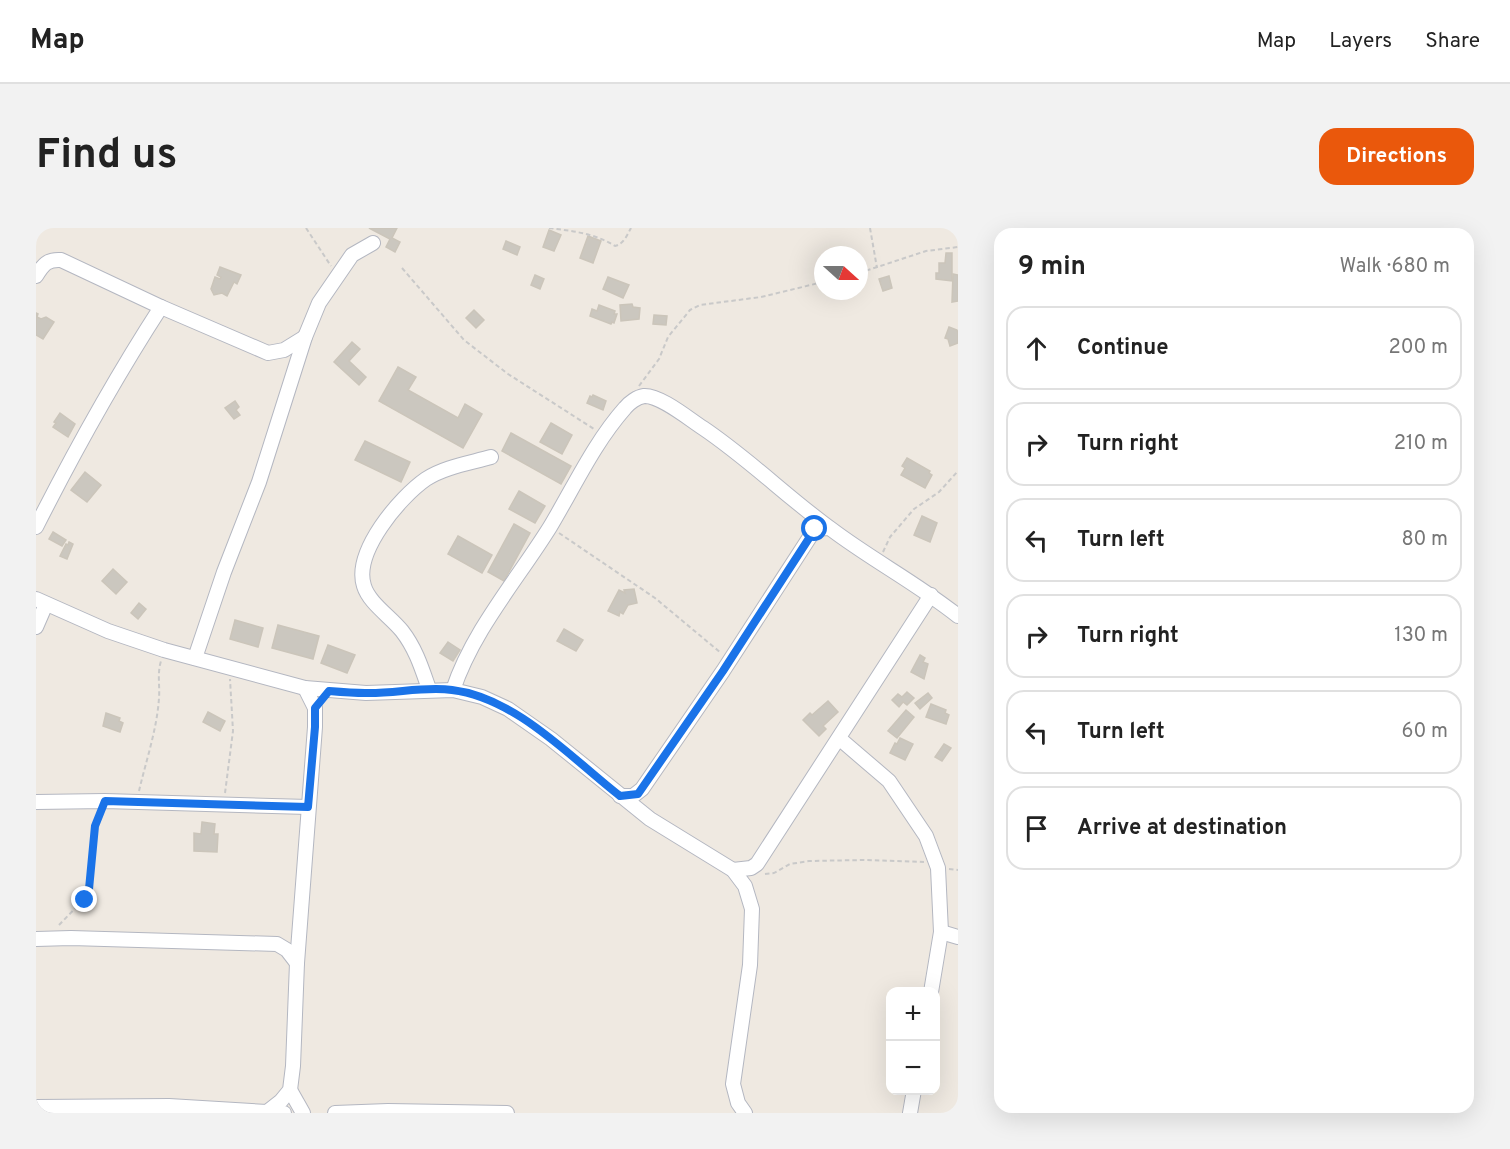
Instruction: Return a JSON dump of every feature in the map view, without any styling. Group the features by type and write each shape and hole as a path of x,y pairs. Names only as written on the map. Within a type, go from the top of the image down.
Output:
{"street":[{"path":"195,658 224,572 259,482 305,337 319,303 352,255 373,243"},
{"path":"36,276 45,263 52,259 61,260 161,307 268,353 284,351 305,337"},
{"path":"36,527 106,398 161,307"},
{"path":"453,690 461,666 502,598 550,526 604,435 626,407 643,396 654,398 723,442 829,528 878,563 931,595 958,616"},
{"path":"429,689 416,652 403,632 368,594 363,584 364,556 372,538 388,518 426,479 445,470 491,457"},
{"path":"620,796 633,796 642,789 730,660 815,529 829,528"},
{"path":"733,870 751,868 758,864 931,595"},
{"path":"36,627 41,602 108,631 164,650 305,688 366,693 429,689 453,690 508,708 551,739 650,819 733,870 745,886 752,909 750,965 734,1084 738,1103 745,1113"},
{"path":"267,1112 282,1101 290,1090 293,1066 297,963 315,727 315,708 305,688"},
{"path":"315,708 329,691"},
{"path":"840,739 889,781 926,836 938,868 941,932 932,987"},
{"path":"36,801 308,807"},
{"path":"941,932 958,937"},
{"path":"42,939 277,944 287,950 297,963"},
{"path":"290,1090 303,1113"},
{"path":"910,1113 913,1095"},
{"path":"36,1107 169,1106 284,1113"},
{"path":"335,1113 388,1111 507,1113"}],"path":[{"path":"306,228 337,276"},
{"path":"549,228 602,238 615,246 620,245 631,228"},
{"path":"870,228 877,268"},
{"path":"868,270 926,250 958,247"},
{"path":"402,268 464,340 508,374 604,435"},
{"path":"634,400 640,381 659,359 668,337 690,309 700,305 761,297 814,284"},
{"path":"878,563 890,537 914,509 939,492 958,471"},
{"path":"550,526 655,598 730,660"},
{"path":"136,803 154,731 159,698 158,675 164,650"},
{"path":"223,805 232,731 229,667"},
{"path":"42,939 88,895 94,833 105,801"},
{"path":"762,874 774,873 790,864 809,861 922,862 938,868"}],"building":[{"path":"369,228 397,228 392,238 400,242 395,252 386,247 390,239"},
{"path":"549,230 561,235 554,251 543,247"},
{"path":"588,236 601,241 593,263 580,258"},
{"path":"506,241 520,247 517,255 503,249"},
{"path":"946,253 952,253 952,281 936,279 936,273 939,273 939,263 945,263"},
{"path":"220,267 241,275 237,284 234,282 227,296 222,293 214,295 211,289 215,277 220,279 221,277 217,275"},
{"path":"953,274 958,275 958,301 952,302"},
{"path":"535,275 544,279 540,289 531,285"},
{"path":"889,276 892,288 883,291 879,279"},
{"path":"608,277 629,285 623,298 603,289"},
{"path":"632,304 633,307 640,308 639,319 621,321 620,305"},
{"path":"599,305 615,311 614,314 617,314 614,323 590,316 592,309 597,311"},
{"path":"474,310 484,320 476,328 466,318"},
{"path":"36,313 41,319 46,317 54,322 43,339 36,335"},
{"path":"654,315 667,316 666,325 653,324"},
{"path":"949,327 957,330 958,333 958,343 950,346 948,339 945,338"},
{"path":"352,342 360,349 349,361 366,377 359,385 334,362"},
{"path":"398,367 416,377 408,390 458,418 465,404 482,414 463,448 379,401"},
{"path":"593,395 606,401 603,410 587,403"},
{"path":"235,401 239,407 236,410 240,415 234,419 225,408"},
{"path":"60,413 75,424 68,437 53,427"},
{"path":"551,423 572,435 562,454 540,442"},
{"path":"511,433 571,466 561,484 502,451"},
{"path":"365,441 410,462 401,482 355,460"},
{"path":"907,458 930,471 932,475 925,488 901,475 905,468 902,466"},
{"path":"85,472 101,485 87,502 71,490"},
{"path":"519,491 545,506 535,523 509,509"},
{"path":"922,516 937,523 930,542 914,535"},
{"path":"514,524 530,533 504,581 488,572"},
{"path":"53,532 66,540 62,546 49,539"},
{"path":"458,536 492,555 482,573 448,554"},
{"path":"69,542 73,544 67,559 60,556"},
{"path":"113,569 127,582 116,594 102,581"},
{"path":"634,589 637,603 628,605 623,614 620,612 619,616 608,611 619,590 625,593 624,590"},
{"path":"139,603 146,609 138,619 131,613"},
{"path":"235,620 263,628 258,647 230,639"},
{"path":"278,625 319,636 313,659 272,648"},
{"path":"564,629 583,640 576,651 557,641"},
{"path":"448,642 460,650 453,661 440,653"},
{"path":"328,645 355,655 347,673 321,663"},
{"path":"920,655 925,658 923,662 928,664 924,679 911,672"},
{"path":"907,692 914,698 907,705 903,702 899,707 892,700 898,694 902,697"},
{"path":"928,693 932,698 920,709 915,703"},
{"path":"828,701 838,712 823,726 826,729 819,736 803,720"},
{"path":"931,704 946,710 945,713 949,715 946,724 926,717"},
{"path":"906,710 914,717 897,738 888,731"},
{"path":"208,712 225,721 220,731 203,722"},
{"path":"106,713 120,718 119,721 123,723 120,732 103,726"},
{"path":"900,738 913,744 905,760 890,753"},
{"path":"944,744 951,748 942,761 935,757"},
{"path":"202,822 215,824 214,834 218,834 217,852 194,851 194,833 201,834"}],"route":[{"path":"85,900 89,889 95,826 105,801 308,807 315,708 329,691 366,693 429,689 453,690 482,698 508,708 551,739 620,796 638,794 723,671 815,529"}]}
